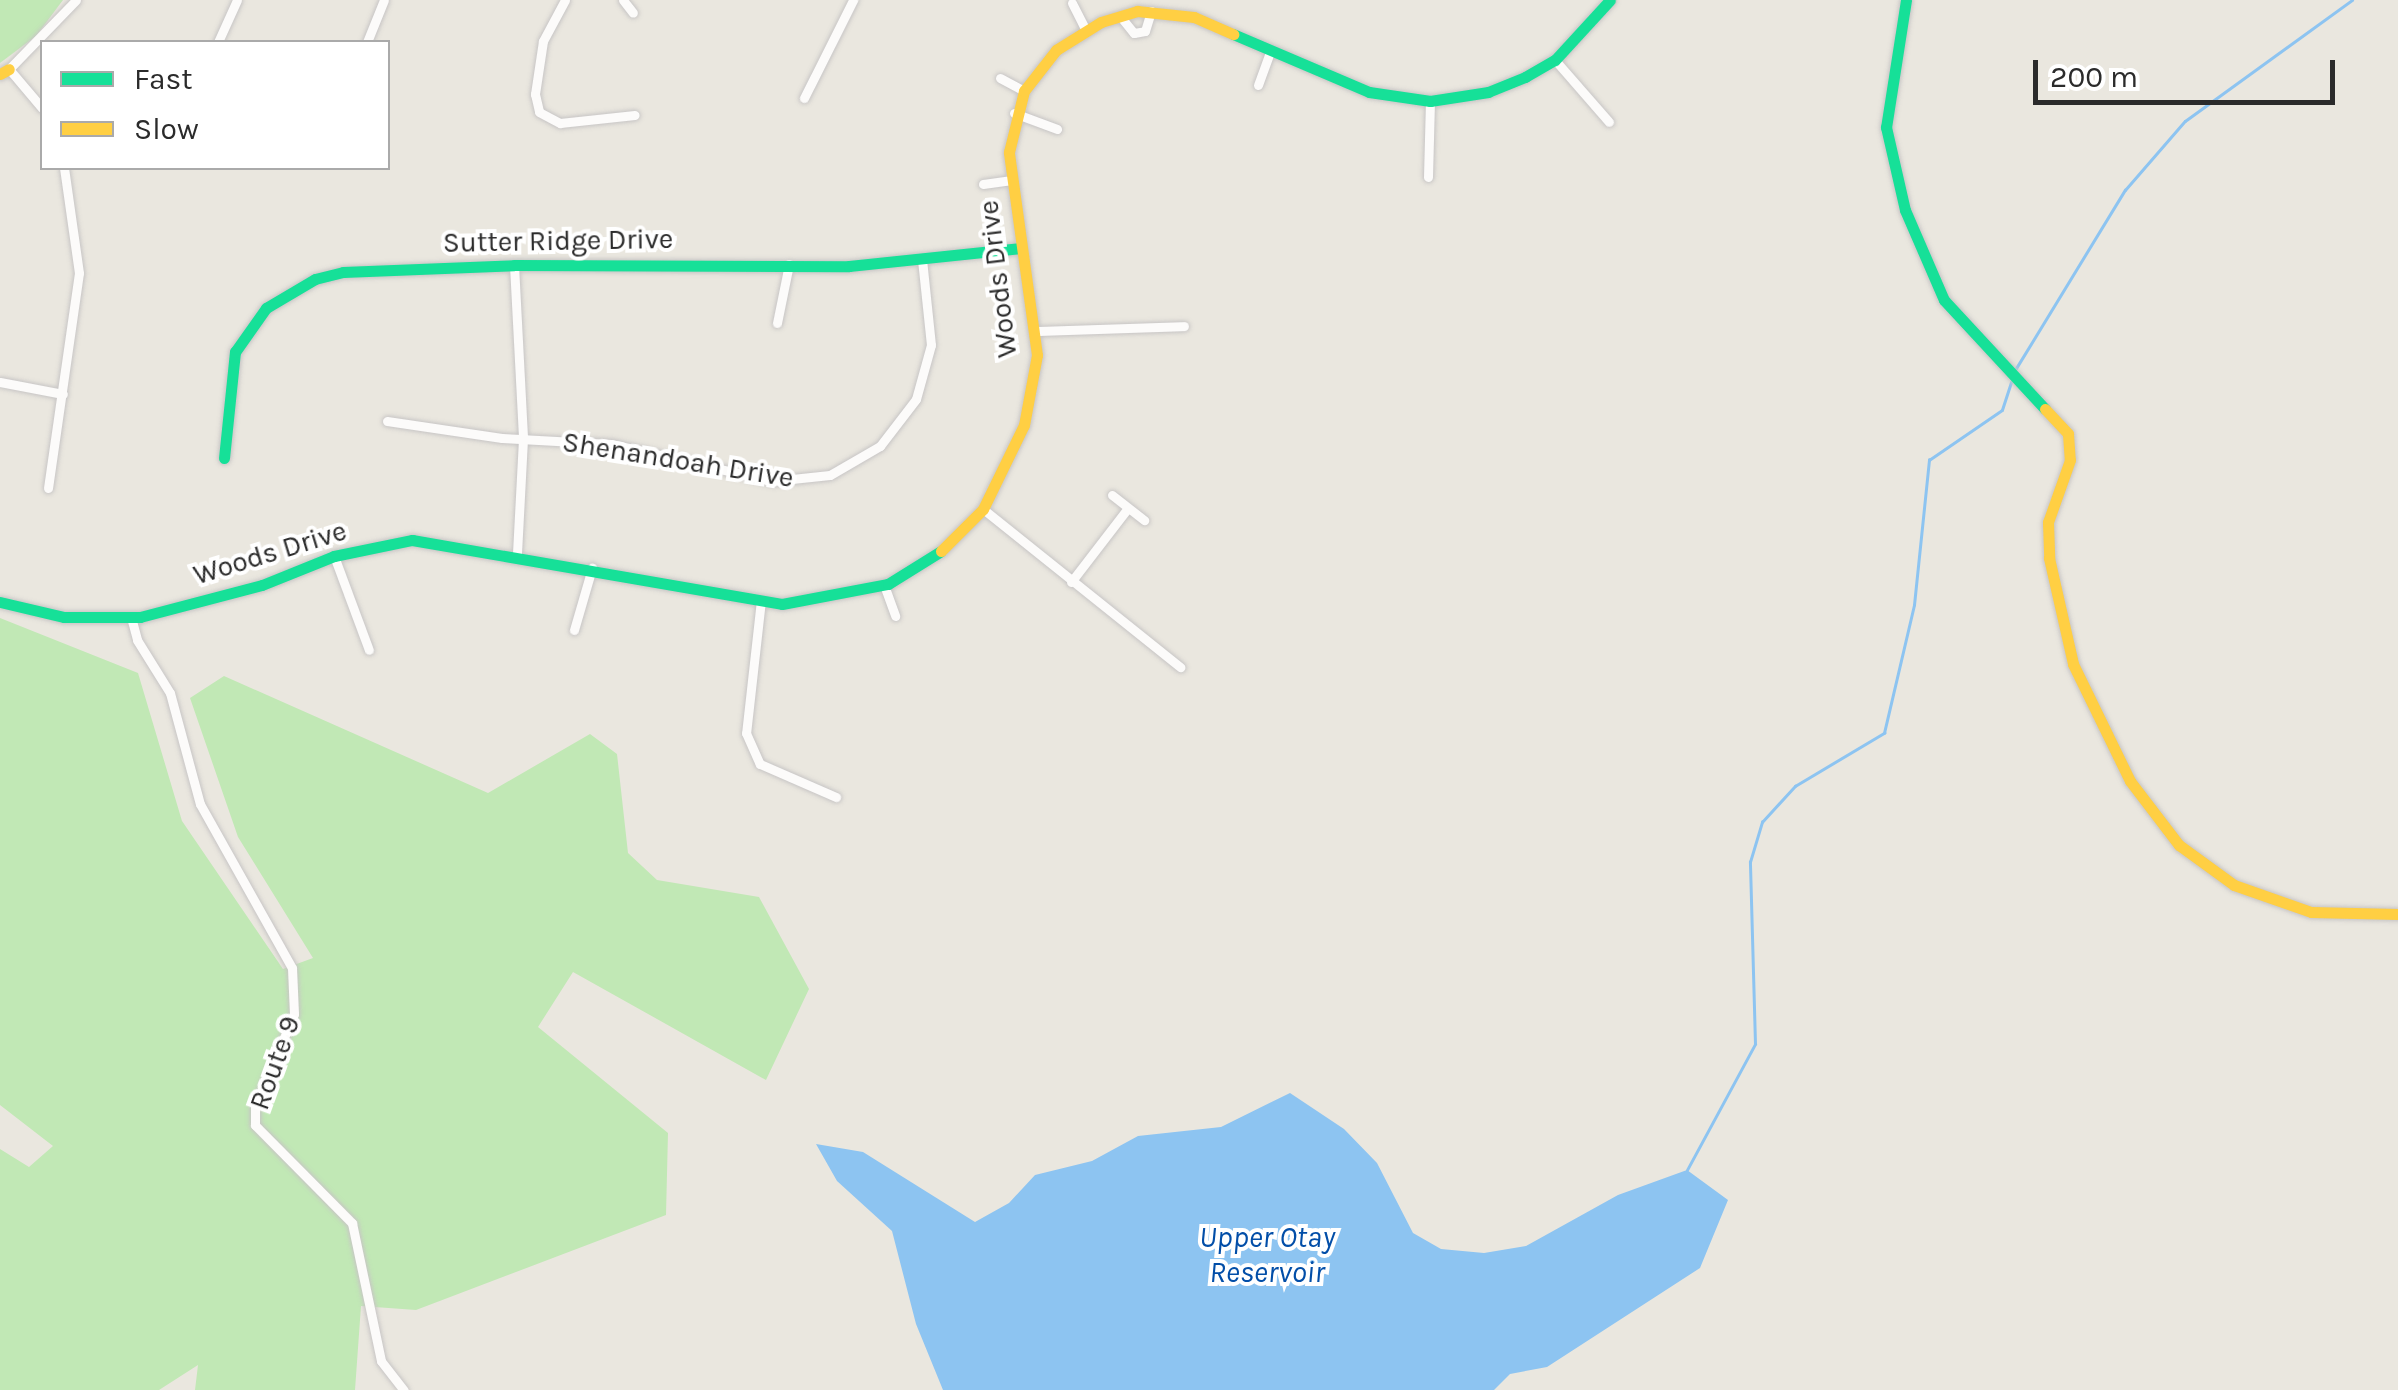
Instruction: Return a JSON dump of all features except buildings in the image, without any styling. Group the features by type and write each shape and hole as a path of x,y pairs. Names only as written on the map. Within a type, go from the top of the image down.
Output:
{"street":[{"path":"40,106 4,72 76,0"},
{"path":"219,40 237,0"},
{"path":"368,40 384,0"},
{"path":"566,0 540,52 539,112 560,123 635,115"},
{"path":"624,0 632,13"},
{"path":"804,98 853,0"},
{"name":"Woods Drive","path":"0,602 64,618 131,617 262,585 334,556 412,540 517,554 782,604 884,585 937,554 983,509 1024,425 1035,331 1012,180 1014,113 1024,91 1056,50 1085,30 1136,6 1194,17 1368,92 1430,101 1488,92 1554,60 1610,0"},
{"path":"1906,0 1886,116 1905,210 1944,300 2068,434 2070,460 2048,522 2049,558 2073,664 2130,781 2179,845 2250,893 2320,913 2398,914"},
{"path":"1072,2 1085,30"},
{"path":"1120,16 1134,33 1146,31 1151,11"},
{"path":"1258,85 1271,50"},
{"path":"1554,60 1609,122"},
{"path":"1000,78 1024,91"},
{"path":"1428,177 1430,101"},
{"path":"1014,113 1057,129"},
{"path":"48,488 80,251 64,170"},
{"path":"983,184 1012,180"},
{"name":"Sutter Ridge Drive","path":"224,458 232,361 249,328 280,296 343,272 514,264 922,260 1021,248"},
{"name":"Shenandoah Drive","path":"387,421 523,438 611,444 774,481 843,470 891,435 922,386 932,331 922,260"},
{"path":"514,264 523,438 517,554"},
{"path":"777,324 788,264"},
{"path":"1035,331 1184,326"},
{"path":"0,382 63,394"},
{"path":"1112,495 1144,520"},
{"path":"1071,582 1128,508"},
{"path":"983,509 1180,666"},
{"path":"334,556 368,650"},
{"path":"574,630 592,568"},
{"path":"884,585 895,616"},
{"path":"761,600 746,733 760,764 836,798"},
{"name":"Route 9","path":"131,617 137,640 170,693 200,804 292,968 294,1014 255,1106 255,1126 352,1223 379,1353 391,1386 404,1390"}],"green space":[{"path":"0,0 63,0 36,36 0,63"},
{"path":"0,618 138,673 182,821 283,969 313,958 238,837 190,698 224,676 488,793 590,734 617,754 628,853 657,880 759,897 809,989 766,1080 573,972 538,1027 668,1133 666,1215 416,1310 361,1306 355,1390 195,1390 198,1365 159,1390 0,1390 0,1149 29,1167 53,1146 0,1105"}],"water":[{"name":"Upper Otay Reservoir","path":"1290,1093 1344,1129 1377,1163 1413,1233 1441,1249 1484,1253 1526,1246 1618,1195 1687,1170 1728,1200 1700,1268 1547,1367 1510,1374 1494,1390 943,1390 916,1324 892,1231 837,1181 816,1144 863,1152 975,1222 1009,1203 1035,1175 1092,1161 1138,1136 1221,1127"}],"waterway":[{"path":"2015,370 2125,190 2185,121 2352,0"},
{"path":"1687,1170 1755,1044 1750,862 1762,822 1795,786 1884,733 1914,605 1929,460 2002,410 2011,382"}],"traffic: fast":[{"path":"1233,34 1369,92 1430,101 1488,92 1525,77 1555,60 1610,0"},
{"path":"1906,0 1886,127 1905,210 1944,300 2045,409"},
{"path":"224,458 235,352 266,308 315,279 343,272 514,265 849,266 1021,248"},
{"path":"0,602 64,617 140,617 262,585 334,556 412,540 782,604 888,584 941,551"}],"traffic: slow":[{"path":"941,551 983,509 1024,425 1037,355 1009,152 1024,91 1056,50 1101,22 1137,11 1194,17 1233,34"},
{"path":"0,74 9,69"},
{"path":"2045,409 2068,434 2070,460 2048,522 2049,558 2073,664 2130,781 2179,845 2234,885 2311,912 2398,914"}]}
